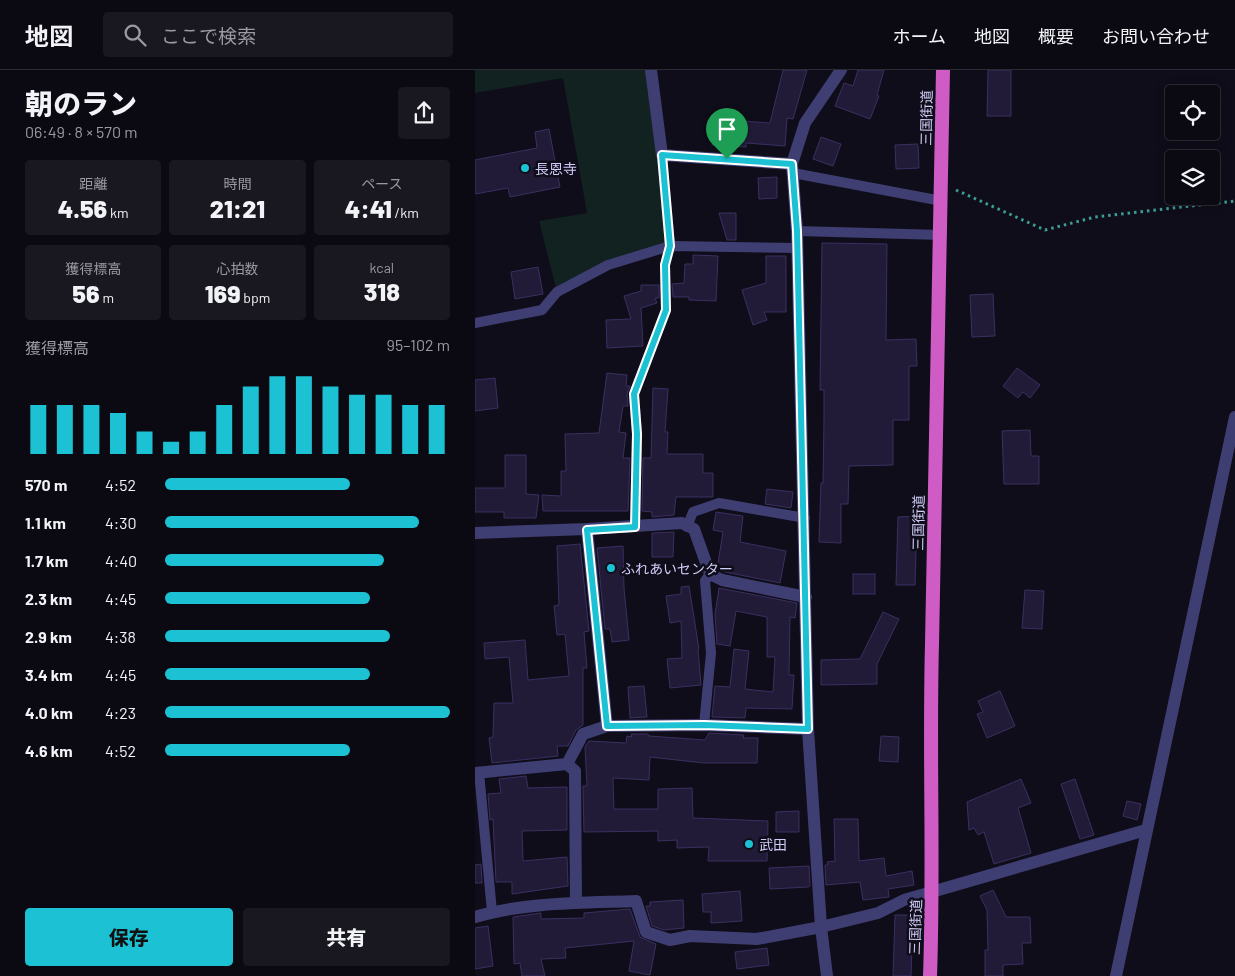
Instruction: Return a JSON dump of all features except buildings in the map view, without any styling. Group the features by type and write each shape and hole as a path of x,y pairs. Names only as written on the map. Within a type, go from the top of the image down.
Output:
{"highway":[{"name":"三国街道","path":"930,976 933,893 931,646 942,235 943,70"}],"street":[{"path":"651,70 662,155 792,168"},
{"path":"827,976 821,927 808,729 798,248 792,168 805,124 841,70"},
{"path":"1116,976 1235,417"},
{"path":"475,532 587,530 682,523 693,529 710,574 722,580 806,597"},
{"path":"587,530 607,726"},
{"path":"567,764 583,734 607,726 704,725 808,729"},
{"path":"477,772 567,764 575,771 577,903"},
{"path":"475,917 492,912 577,903 636,901 646,932 670,940 690,936 757,939 821,927 878,912 904,900 1146,830"}],"lane":[{"path":"635,527 637,434 634,394 666,310 665,265 670,246 662,155"},
{"path":"792,168 942,200"},
{"path":"797,231 942,235"},
{"path":"475,322 542,310 557,292 608,265 670,246 798,248"},
{"path":"687,527 693,512 719,503 805,518"},
{"path":"704,725 711,653 705,581 710,574"},
{"path":"477,772 492,912"}],"path":[{"path":"942,184 1045,230 1095,216 1235,201"}],"shaded area":[{"path":"475,70 651,70 670,246 608,265 557,292 539,221 587,213 563,78 475,93"}],"place":[{"name":"長恩寺","path":"525,168"},
{"name":"ふれあいセンター","path":"611,568"},
{"name":"武田","path":"749,844"}],"route":[{"path":"662,155 727,159 792,164 797,231 805,518 808,729 704,725 607,726 587,530 635,527 637,434 634,394 666,310 665,265 670,246 662,155"}]}
